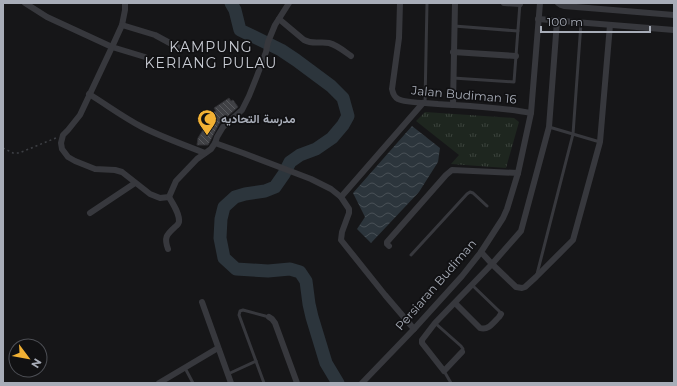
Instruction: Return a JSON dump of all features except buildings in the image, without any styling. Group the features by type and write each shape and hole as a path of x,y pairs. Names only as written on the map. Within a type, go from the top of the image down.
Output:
{"street":[{"path":"25,3 46,17 112,47 145,57"},
{"path":"125,3 122,25 80,115 63,135 61,143 62,149 68,157 75,161 95,169 115,170 122,172 150,194 160,198 170,197"},
{"path":"168,249 165,241 166,236 179,221 170,197 176,181 197,160 211,149 223,127 242,110 257,76 274,25 289,3"},
{"name":"Jalan Budiman 16","path":"400,3 399,38 392,89 396,98 400,100 424,103 512,109 531,113"},
{"path":"452,105 455,3"},
{"path":"504,3 520,4"},
{"name":"Persiaran Budiman","path":"362,383 462,276 503,218 518,173 531,113 540,3"},
{"path":"558,3 564,6 674,15"},
{"path":"279,19 304,40 316,43 329,43 351,56"},
{"path":"538,19 674,30"},
{"path":"462,352 444,371 422,343 423,338 435,323 492,264 521,231 549,127 557,21"},
{"path":"122,25 155,35 179,48"},
{"path":"480,252 516,287 519,288 525,287 573,240 600,142 610,25"},
{"path":"454,52 516,56"},
{"path":"90,94 128,120 143,128 205,153"},
{"path":"341,197 424,103"},
{"path":"215,143 311,179 331,189 341,197 349,209 341,240 385,296 414,329"},
{"path":"389,246 387,242 452,170 518,173"},
{"path":"90,213 135,183"},
{"path":"202,302 231,383"},
{"path":"455,303 480,328 483,329 486,329 500,314"},
{"path":"269,317 275,323 297,383"},
{"path":"159,383 218,348"}],"lane":[{"path":"424,103 427,3"},
{"path":"453,78 514,82 520,4"},
{"path":"536,277 573,134 581,23"},
{"path":"454,26 518,31"},
{"path":"549,127 600,142"},
{"path":"411,255 470,192 487,206"},
{"path":"472,285 499,311 500,314"},
{"path":"264,383 239,315 240,311 243,310 269,317"},
{"path":"435,323 461,346 463,349 462,352"},
{"path":"228,374 256,361"},
{"path":"185,368 193,383"},
{"path":"444,371 451,383"}],"path":[{"path":"3,148 13,154 19,153 63,135"}],"green space":[{"path":"425,112 514,118 519,122 506,168 451,164 459,155 416,121"}],"water":[{"path":"412,126 440,148 438,162 419,192 371,243 357,229 365,217 353,193"}],"waterway":[{"path":"231,3 235,10 240,30 281,50 331,86 343,98 348,116 343,125 332,138 316,149 300,155 290,162 275,187 265,191 235,197 224,207 221,219 220,238 224,258 236,269 268,271 290,269 300,272 306,281 312,317 326,363 338,383"}],"place":[{"name":"مدرسة التحاديه","path":"207,136"}],"district":[{"name":"KAMPUNG KERIANG PULAU","path":"211,56"}]}
